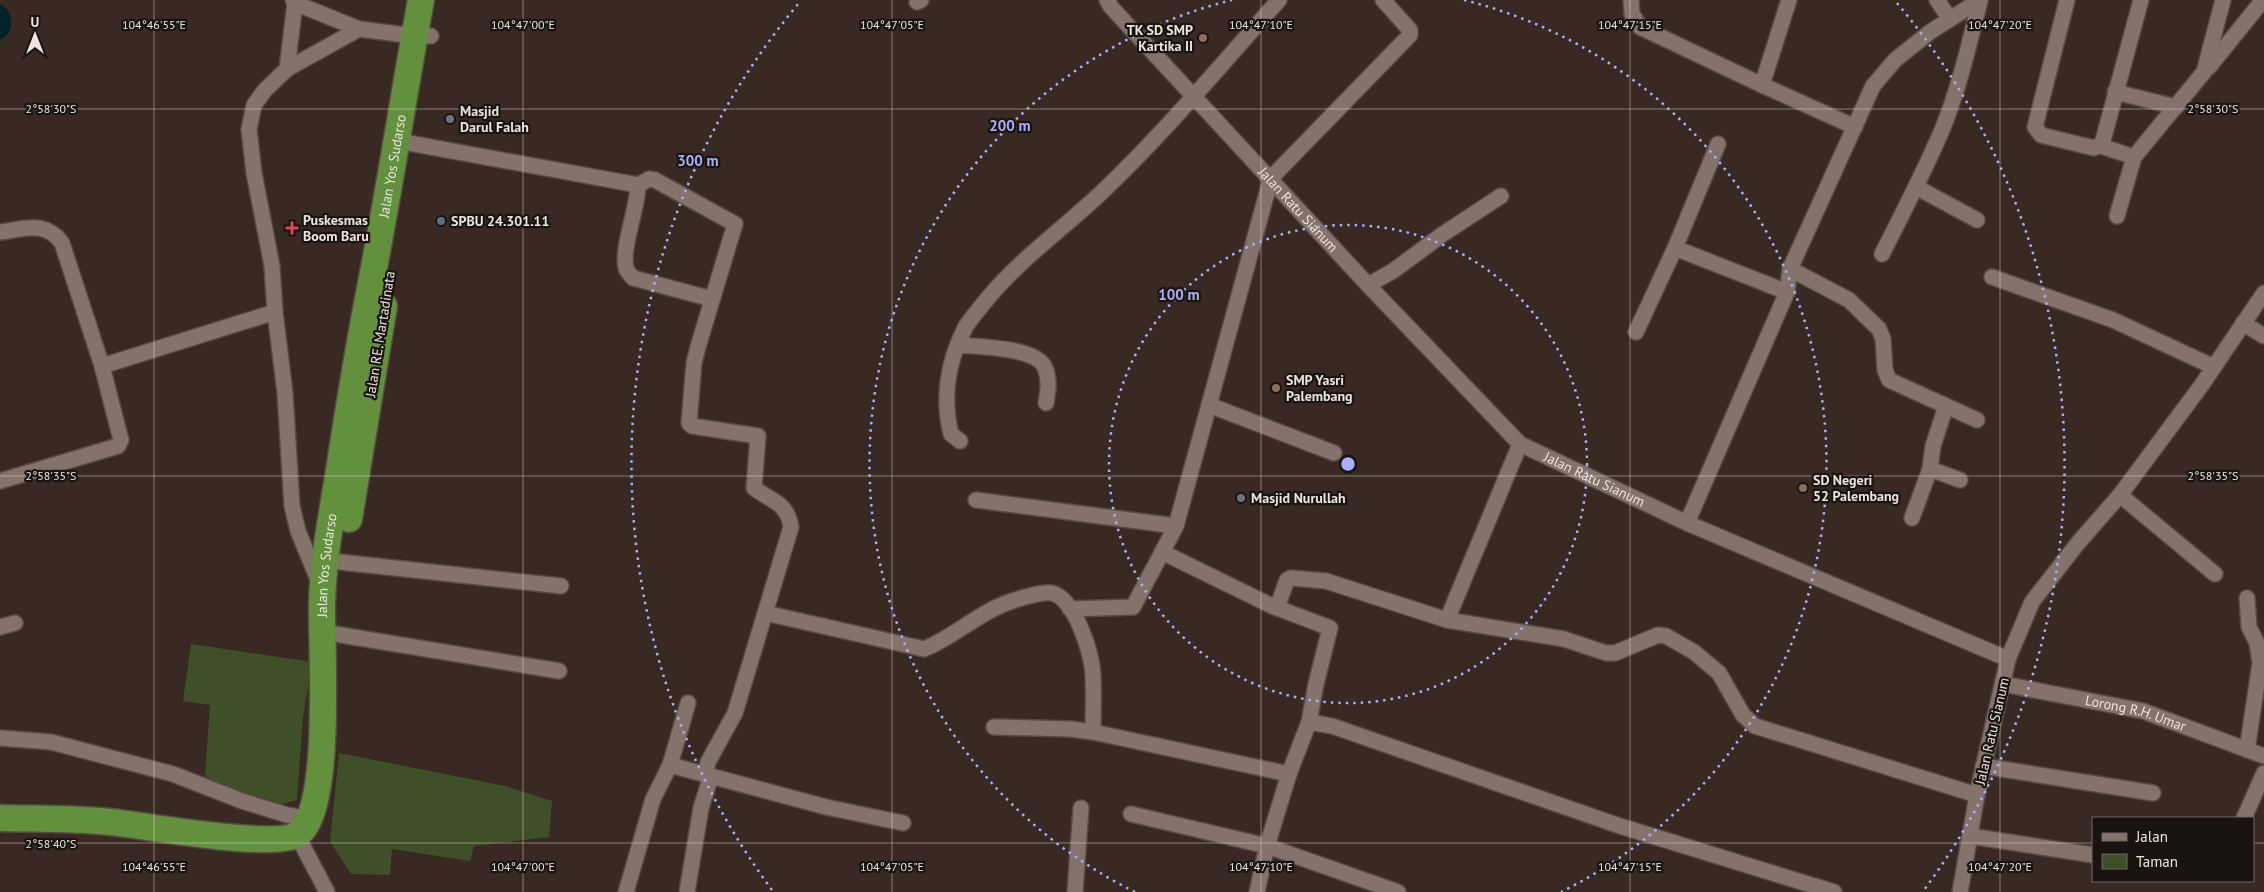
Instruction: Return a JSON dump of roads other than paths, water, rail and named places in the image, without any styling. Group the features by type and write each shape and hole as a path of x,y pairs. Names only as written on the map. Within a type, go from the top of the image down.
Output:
{"highway":[{"path":"421,0 423,36"},
{"name":"Jalan RE. Martadinata","path":"323,666 335,634 340,562 356,477 404,143 423,36 438,0"},
{"name":"Jalan Yos Sudarso","path":"305,836 318,782 323,729 323,590 330,528 355,366 404,143"},
{"path":"0,818 108,821 239,838 272,839 305,836"}],"street":[{"name":"Jalan Ratu Sianum","path":"1107,0 1111,7 1272,178 1368,285 1520,444 1687,523 2008,659 1977,795 1960,892"},
{"path":"960,441 951,434 946,403 948,375 966,326 992,292 1022,262 1102,192 1194,96 1279,0"},
{"path":"1070,609 1133,607 1176,526 1272,178 1410,35 1410,30 1383,0"},
{"path":"1631,0 1632,14 1640,27 1762,85 1856,126"},
{"path":"1762,85 1789,0"},
{"path":"1937,0 1950,19"},
{"path":"1687,523 1787,292 1790,269 1873,86 1895,60 1930,32 1980,0"},
{"path":"1882,254 1943,128 1966,58 1980,0"},
{"path":"2067,0 2035,127 2041,135 2094,148 2101,146 2134,158"},
{"path":"2101,146 2141,0"},
{"path":"2204,72 2223,0"},
{"path":"2117,216 2134,158 2263,0"},
{"path":"287,69 294,1 359,29 423,36"},
{"path":"323,590 298,531 292,506 285,393 275,312 272,266 254,173 249,129 254,105 264,90 287,69 359,29"},
{"path":"2115,92 2176,107"},
{"path":"404,143 638,185 649,179 655,180 735,224 694,363 689,423 692,426 754,434 759,438 754,488 784,508 789,514 791,527 735,713 708,762 708,775 687,892"},
{"path":"1636,332 1675,248 1718,144"},
{"path":"638,185 638,197 626,256 626,270 633,278 712,299"},
{"path":"1916,187 1977,220"},
{"path":"1368,285 1393,271 1501,196"},
{"path":"0,232 40,227 56,234 62,243 102,366 120,444 0,481"},
{"path":"1675,248 1787,292"},
{"path":"1790,269 1848,300 1879,329 1883,339 1885,370 1890,380 1977,420"},
{"path":"1992,277 2113,320 2214,367"},
{"path":"2008,659 2032,602 2078,543 2120,495 2214,367 2264,293"},
{"path":"102,366 275,312"},
{"path":"2243,323 2264,336"},
{"path":"958,345 1022,353 1036,357 1045,366 1049,382 1046,403"},
{"path":"1209,406 1334,452"},
{"path":"1912,518 1930,470 1933,446 1946,406"},
{"path":"1448,620 1520,444"},
{"path":"1930,470 1960,480"},
{"path":"2120,495 2215,574"},
{"path":"976,500 1176,526"},
{"path":"1162,552 1277,608 1330,628 1309,722 1289,774 1267,846 1256,892"},
{"path":"340,562 561,586"},
{"path":"1277,608 1287,580 1291,578 1326,581 1448,620 1555,638 1610,654 1658,635 1666,636 1694,652 1719,673 1743,715 1755,726 1977,795"},
{"path":"765,613 924,649 1003,604 1049,592 1059,596 1070,609 1080,627 1093,673 1093,732"},
{"path":"2247,598 2249,627 2257,643 2260,663 2247,750"},
{"path":"0,627 15,623"},
{"path":"335,634 559,671"},
{"name":"Lorong R.H. Umar","path":"2003,684 2143,711 2264,756"},
{"path":"626,892 653,799 670,765 688,703"},
{"path":"1309,722 1341,730 1620,826 1834,892"},
{"path":"994,727 1071,729 1093,732 1289,774"},
{"path":"0,738 51,742 173,774 242,801 287,815 305,836 329,891"},
{"path":"670,765 826,807 903,823"},
{"path":"1983,766 2153,793"},
{"path":"2244,817 2264,772"},
{"path":"1075,892 1081,808"},
{"path":"1131,814 1267,846 1398,892"},
{"path":"1970,836 2092,855"}],"water":[{"path":"0,4 11,17 11,27 0,40"}],"place":[{"name":"TK SD SMP Kartika II","path":"1203,38"},
{"name":"Masjid Darul Falah","path":"450,119"},
{"name":"SPBU 24.301.11","path":"441,221"},
{"name":"Puskesmas Boom Baru","path":"292,228"},
{"name":"SMP Yasri Palembang","path":"1276,388"},
{"name":"SD Negeri 52 Palembang","path":"1803,488"},
{"name":"Masjid Nurullah","path":"1241,498"}]}
